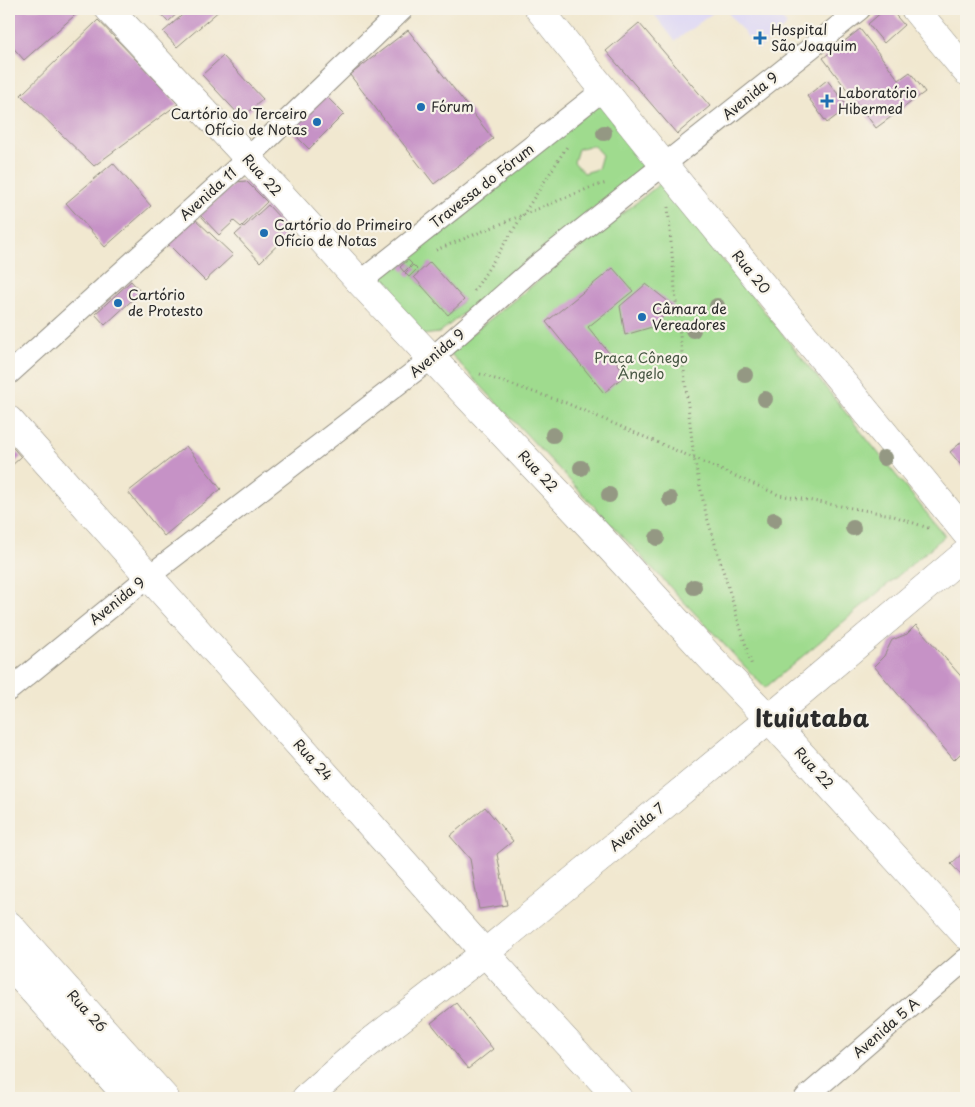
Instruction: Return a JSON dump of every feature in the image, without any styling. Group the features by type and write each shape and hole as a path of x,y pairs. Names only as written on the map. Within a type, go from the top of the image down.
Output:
{"street":[{"name":"Rua 22","path":"109,9 360,282 769,719 966,935"},
{"name":"Avenida 11","path":"9,374 248,158 403,9"},
{"name":"Rua 20","path":"538,9 966,533"},
{"name":"Avenida 9","path":"9,690 149,576 432,358 535,267 860,9"},
{"path":"915,9 966,71"},
{"name":"Travessa do Fórum","path":"360,282 603,90"},
{"name":"Rua 24","path":"9,420 485,953 618,1098"},
{"name":"Avenida 7","path":"306,1098 364,1047 485,953 769,719 966,553"},
{"name":"Rua 26","path":"9,925 99,1065 129,1098"},
{"name":"Avenida 5 A","path":"805,1098 966,959"},
{"name":"Rua 26","path":"9,964 48,988 119,1047 165,1098"},
{"path":"99,1065 119,1047"}],"path":[{"path":"474,291 572,140"},
{"path":"431,252 592,187 610,182"},
{"path":"667,204 694,458 706,514 754,672"},
{"path":"477,373 566,402 779,495 891,515 938,532"}],"shaded area":[{"path":"650,9 718,9 675,41"},
{"name":"Hospital São Joaquim","path":"725,9 774,9 787,25 758,50"}],"green space":[{"path":"600,103 642,161 640,171 439,333 422,335 379,286 380,278","holes":["593,145 602,155 598,169 584,173 574,162 578,149","430,263 464,300 448,315 414,277"]},
{"name":"Praça Cônego Ângelo","path":"661,183 945,536 765,688 449,352"}],"building":[{"path":"9,9 82,9 24,60 9,43"},
{"path":"156,9 182,9 168,22"},
{"path":"189,9 221,9 177,47 163,32"},
{"path":"885,9 890,9 904,25 884,43 868,24"},
{"path":"98,20 178,104 94,166 21,95"},
{"path":"639,23 710,106 677,134 606,51"},
{"path":"860,29 899,80 910,72 925,92 876,128 823,58"},
{"name":"Fórum","path":"408,30 493,139 434,184 350,75"},
{"path":"223,56 263,99 242,118 202,75"},
{"name":"Laboratório Hibermed","path":"827,80 848,107 827,123 807,96"},
{"name":"Cartório do Terceiro Ofício de Notas","path":"325,95 344,114 309,149 290,130"},
{"path":"113,163 151,206 105,247 66,203"},
{"path":"246,181 267,202 241,227 234,221 219,235 200,215 236,182"},
{"name":"Cartório do Primeiro Ofício de Notas","path":"268,205 292,231 260,262 235,235"},
{"path":"193,217 233,255 205,281 167,243"},
{"path":"408,260 412,264 404,272 400,267"},
{"path":"430,262 464,300 448,315 414,277"},
{"path":"413,265 417,269 409,277 405,273"},
{"path":"613,268 633,291 588,327 626,374 604,393 546,322"},
{"name":"Cartório de Protesto","path":"131,281 141,292 105,325 95,314"},
{"name":"Câmara de Vereadores","path":"646,284 674,306 652,327 625,335 620,306"},
{"path":"966,438 966,471 950,452"},
{"path":"9,443 21,457 9,468"},
{"path":"186,446 221,489 164,536 128,492"},
{"path":"916,625 966,682 966,751 964,750 954,760 874,666 884,656 892,640 907,634"},
{"path":"485,807 513,841 497,854 507,905 479,909 470,859 450,836"},
{"path":"966,850 966,880 951,864"},
{"path":"456,1003 493,1049 468,1069 431,1023"}],"place":[{"name":"Hospital São Joaquim","path":"760,38"},
{"name":"Laboratório Hibermed","path":"827,101"},
{"name":"Fórum","path":"421,107"},
{"name":"Cartório do Terceiro Ofício de Notas","path":"317,122"},
{"name":"Cartório do Primeiro Ofício de Notas","path":"264,233"},
{"name":"Cartório de Protesto","path":"118,303"},
{"name":"Câmara de Vereadores","path":"642,317"}],"district":[{"name":"Ituiutaba","path":"812,719"}]}
